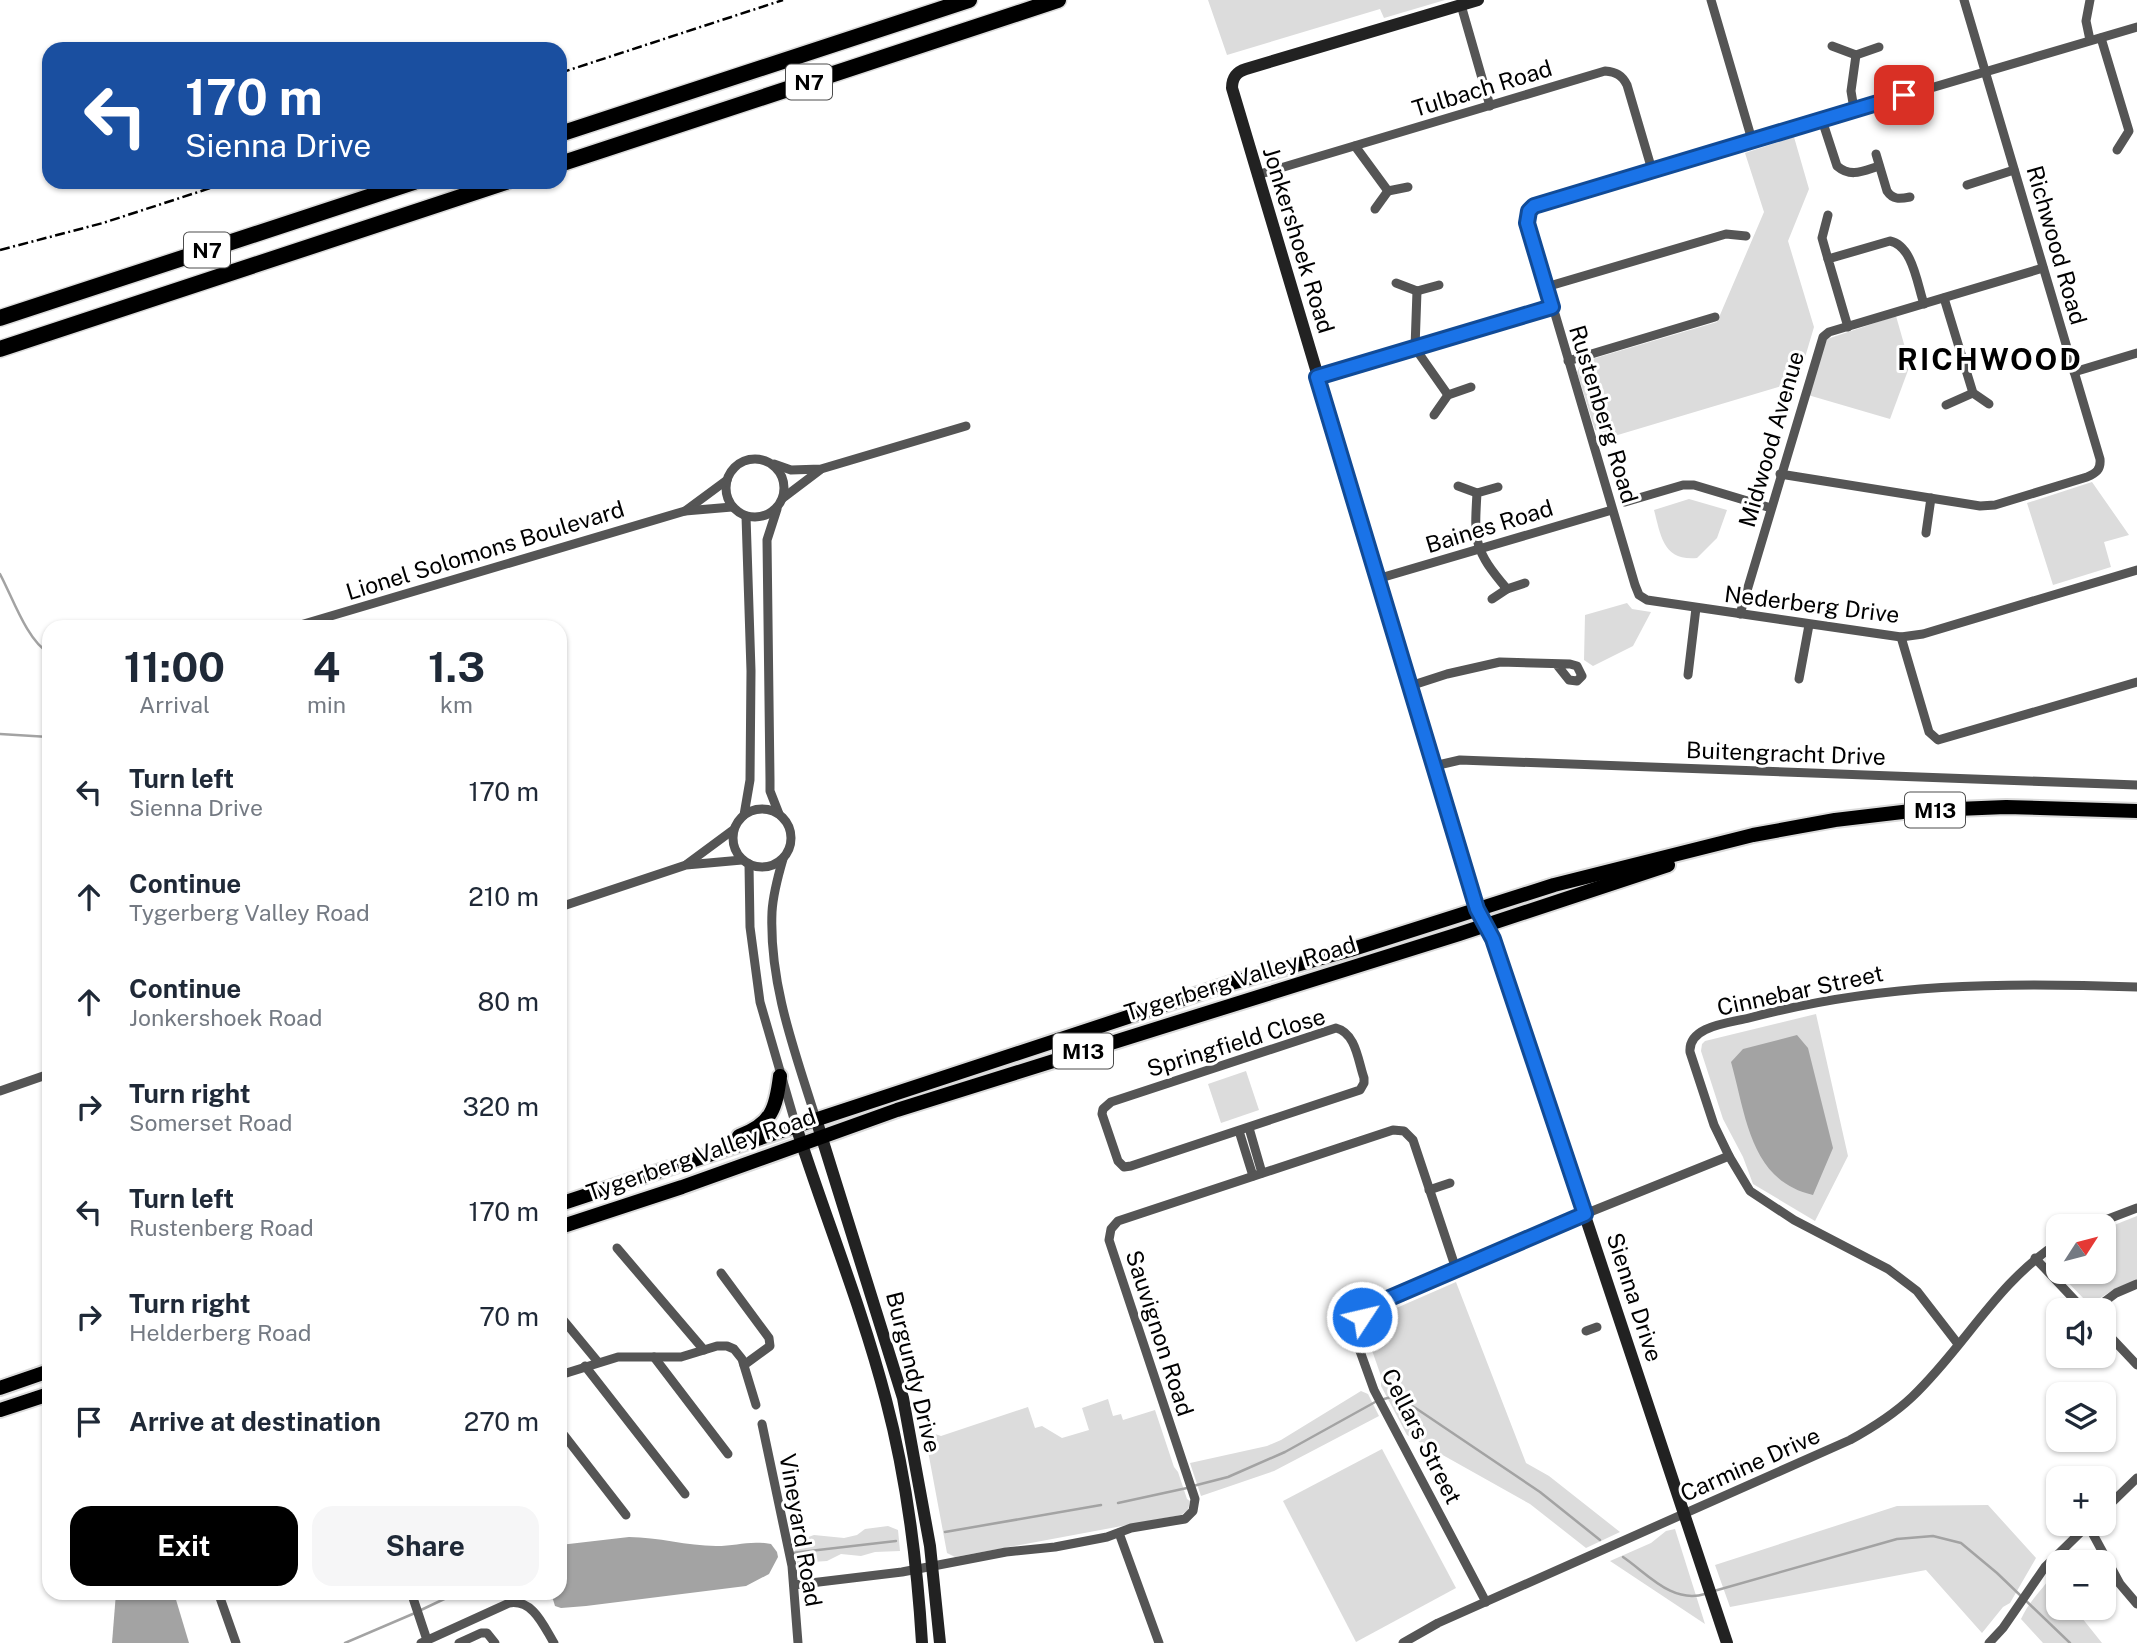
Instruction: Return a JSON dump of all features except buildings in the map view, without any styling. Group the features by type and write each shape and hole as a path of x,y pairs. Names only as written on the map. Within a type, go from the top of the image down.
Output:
{"highway":[{"name":"N7","path":"567,132 969,0"},
{"name":"N7","path":"567,162 1058,0"},
{"name":"N7","path":"0,318 393,189"},
{"name":"N7","path":"0,349 485,189"},
{"path":"0,312 193,254"},
{"path":"0,357 79,323"}],"main road":[{"name":"Tygerberg Valley Road","path":"567,1202 1228,984 1350,950 1554,885 1735,840 1835,821 1911,811 2006,807 2137,811"},
{"name":"Tygerberg Valley Road","path":"567,1225 682,1187 821,1136 1487,925 1735,840"},
{"path":"676,1166 701,1149 758,1128 769,1118 775,1107 780,1076"},
{"path":"0,1388 42,1373"},
{"path":"0,1410 42,1396"}],"street":[{"path":"1478,0 1461,5 1490,106"},
{"path":"1711,0 1752,140"},
{"name":"Richwood Road","path":"1780,474 1980,506 1995,505 2096,473 2100,467 1964,0"},
{"path":"2090,0 2086,21 2090,40"},
{"name":"Jonkershoek Road","path":"1461,5 1239,71 1234,77 1232,88 1477,909"},
{"path":"1652,170 2137,27"},
{"path":"2101,38 2133,131 2117,150"},
{"path":"1832,46 1856,55 1879,47"},
{"path":"1854,109 1851,91 1856,55"},
{"name":"Tulbach Road","path":"1257,175 1605,71 1615,72 1628,85 1652,170"},
{"path":"1822,120 1837,166 1855,173 1879,166"},
{"path":"1355,146 1388,191"},
{"path":"1876,154 1890,196 1899,199 1910,197"},
{"name":"Rustenberg Road","path":"1642,597 1635,585 1527,223 1529,211 1538,204 1652,170"},
{"path":"1967,185 2014,170"},
{"path":"1375,209 1388,191 1408,187"},
{"path":"1828,215 1822,238 1848,327"},
{"path":"1546,287 1726,234 1745,236"},
{"path":"1828,259 1890,241 1896,242 1910,261 1923,304"},
{"name":"Midwood Avenue","path":"1740,614 1819,343 1829,332 2043,268"},
{"path":"1396,283 1417,291 1439,285"},
{"path":"1417,291 1415,348 1448,395"},
{"path":"1944,298 1973,393 1989,404"},
{"path":"1317,377 1552,307"},
{"path":"1568,360 1715,317"},
{"path":"2074,372 2137,353"},
{"path":"1434,415 1448,395 1471,387"},
{"path":"1946,405 1973,393"},
{"path":"777,509 762,517 746,516 732,506 728,498 727,480 735,466 750,458 766,460 791,470 821,470 966,426"},
{"path":"774,464 785,486 767,540 769,780 770,791 779,814"},
{"path":"783,498 821,470"},
{"name":"Lionel Solomons Boulevard","path":"685,511 727,480"},
{"path":"1625,502 1683,485 1694,485 1771,508"},
{"path":"1458,486 1477,493 1498,487"},
{"path":"1477,493 1475,533 1479,549 1486,564 1507,589"},
{"path":"1926,533 1931,498"},
{"name":"Lionel Solomons Boulevard","path":"317,620 685,511 732,506"},
{"name":"Baines Road","path":"1377,579 1612,510"},
{"path":"686,865 733,830 744,814 750,780 751,658 746,516"},
{"name":"Nederberg Drive","path":"1642,597 1652,602 1901,637 1923,634 2137,570"},
{"path":"1492,599 1507,589 1525,583"},
{"path":"1688,675 1696,608"},
{"path":"1799,680 1809,625"},
{"path":"1901,637 1929,732 1938,740 2137,682"},
{"path":"1410,686 1500,662 1557,665"},
{"name":"Buitengracht Drive","path":"1434,766 1460,760 2137,785"},
{"path":"744,814 761,808 779,814 787,821 792,841 783,859 774,892 772,913 777,977 781,1006 816,1119"},
{"path":"733,830 734,849 745,862 753,963 760,1002 796,1126"},
{"path":"567,905 686,865 745,862 765,867 775,865 783,859"},
{"name":"Sienna Drive","path":"1477,909 1493,939 1727,1643"},
{"name":"Cinnebar Street","path":"1958,1344 1912,1286 1888,1269 1794,1220 1756,1196 1744,1184 1714,1125 1690,1052 1692,1040 1700,1032 1777,1011 1908,989 1992,984 2137,987"},
{"name":"Springfield Close","path":"1336,1028 1348,1034 1364,1078 1360,1090 1239,1131 1124,1167 1118,1161 1103,1109 1111,1102 1336,1028"},
{"path":"0,1091 42,1076"},
{"name":"Burgundy Drive","path":"816,1119 903,1398 932,1567 940,1643"},
{"name":"Burgundy Drive","path":"796,1126 869,1342 886,1401 902,1475 916,1570 922,1643"},
{"path":"1249,1128 1257,1174"},
{"name":"Sauvignon Road","path":"794,1585 916,1570 1006,1552 1055,1548 1131,1528 1185,1518 1193,1511 1195,1499 1111,1247 1110,1232 1113,1225 1122,1219 1397,1130 1408,1133 1413,1140 1456,1269"},
{"path":"1239,1131 1257,1174"},
{"name":"Cellars Street","path":"1486,1602 1374,1390 1356,1339 1356,1331 1365,1312 1378,1303 1456,1269 1728,1156"},
{"path":"1429,1190 1450,1183"},
{"path":"2116,1216 2137,1208"},
{"path":"617,1248 704,1350"},
{"name":"Carmine Drive","path":"1403,1643 1426,1629 1870,1430 1912,1397 2018,1273 2046,1251"},
{"path":"2035,1258 2073,1298"},
{"path":"721,1273 769,1338 770,1346 767,1350 744,1365"},
{"path":"2109,1298 2137,1284"},
{"path":"567,1324 598,1362"},
{"path":"1586,1331 1597,1327"},
{"path":"2116,1343 2137,1365"},
{"path":"567,1372 618,1357 690,1356 722,1345 731,1347 740,1355 756,1405"},
{"path":"654,1357 728,1454"},
{"path":"585,1366 685,1494"},
{"name":"Vineyard Road","path":"762,1424 792,1566 798,1643"},
{"path":"567,1442 626,1515"},
{"path":"2116,1498 2137,1478"},
{"path":"1119,1533 1159,1643"},
{"path":"1989,1643 2045,1567 2077,1536"},
{"path":"2094,1536 2120,1584 2137,1604"},
{"path":"221,1600 236,1643"},
{"path":"414,1600 424,1642 509,1603 517,1602 531,1608 554,1643"},
{"path":"459,1643 481,1633 487,1633 495,1643"}],"shaded area":[{"path":"1208,0 1445,0 1384,18 1380,9 1227,55"},
{"path":"1794,137 1809,189 1788,241 1814,327 1798,381 1601,440 1599,431 1595,430 1577,372 1582,362 1717,322 1764,212 1745,153"},
{"path":"1896,316 1910,365 1890,419 1808,395 1827,339"},
{"path":"2092,482 2129,535 2104,542 2111,567 2053,585 2027,503"},
{"path":"1689,499 1727,510 1717,538 1697,558 1686,558 1670,551 1665,545 1654,510"},
{"path":"1627,603 1632,609 1651,612 1633,646 1593,666 1584,660 1585,615"},
{"path":"1816,1014 1848,1156 1815,1221 1753,1184 1743,1157 1723,1119 1701,1051 1705,1041"},
{"path":"1797,1035 1808,1048 1833,1148 1813,1195 1792,1187 1776,1176 1763,1161 1747,1124 1731,1062 1743,1049"},
{"path":"1246,1071 1259,1110 1221,1123 1208,1084"},
{"path":"2137,1216 2137,1280 2100,1298 2083,1298 2070,1284 2116,1284 2116,1224"},
{"path":"1456,1282 1526,1463 1549,1476 1620,1532 1586,1548 1530,1504 1407,1435 1381,1386 1381,1376 1368,1332 1378,1316"},
{"path":"1361,1391 1368,1394 1379,1416 1274,1471 1201,1496 1190,1463 1267,1446"},
{"path":"1108,1399 1113,1416 1121,1414 1123,1420 1155,1410 1174,1467 1190,1501 1188,1510 1181,1515 955,1557 947,1553 925,1435 932,1433 941,1436 1028,1407 1035,1428 1042,1426 1062,1438 1089,1430 1082,1408"},
{"path":"1382,1449 1456,1588 1356,1642 1283,1501"},
{"path":"1988,1505 2036,1558 2010,1603 2003,1607 1982,1633 1926,1570 1730,1607 1715,1565 1897,1506"},
{"path":"888,1526 898,1530 900,1551 875,1552 861,1556 841,1554 827,1561 797,1563 794,1542 814,1535 844,1538 857,1535 865,1529"},
{"path":"1675,1529 1705,1624 1610,1561 1651,1543 1666,1531"},
{"path":"629,1537 705,1546 763,1543 771,1544 778,1557 769,1574 746,1586 561,1608 555,1606 553,1600 567,1600 567,1544"},
{"path":"2046,1583 2046,1620 2084,1620 2102,1643 2043,1643 2021,1619"},
{"path":"115,1600 176,1600 189,1643 112,1643"}],"waterway":[{"path":"0,574 27,629 42,648"},
{"path":"0,734 42,737"},
{"path":"1384,1399 1395,1396 1414,1407 1540,1492 1600,1540"},
{"path":"1193,1486 1228,1477 1285,1452 1377,1401"},
{"path":"1118,1503 1187,1488"},
{"path":"945,1532 1101,1505"},
{"path":"1714,1591 1897,1539 1933,1536 1961,1543 1997,1573 2070,1643"},
{"path":"792,1553 896,1541"},
{"path":"1623,1557 1671,1591 1693,1596 1705,1594"},
{"path":"421,1610 442,1600"},
{"path":"345,1643 415,1613"}],"railway":[{"path":"567,71 783,0"},
{"path":"0,250 103,223 207,189"}],"district":[{"name":"RICHWOOD","path":"1990,359"}],"route":[{"path":"1362,1317 1370,1307 1378,1303 1585,1214 1493,939 1477,909 1317,377 1552,307 1527,223 1529,211 1534,206 1904,95"}]}
